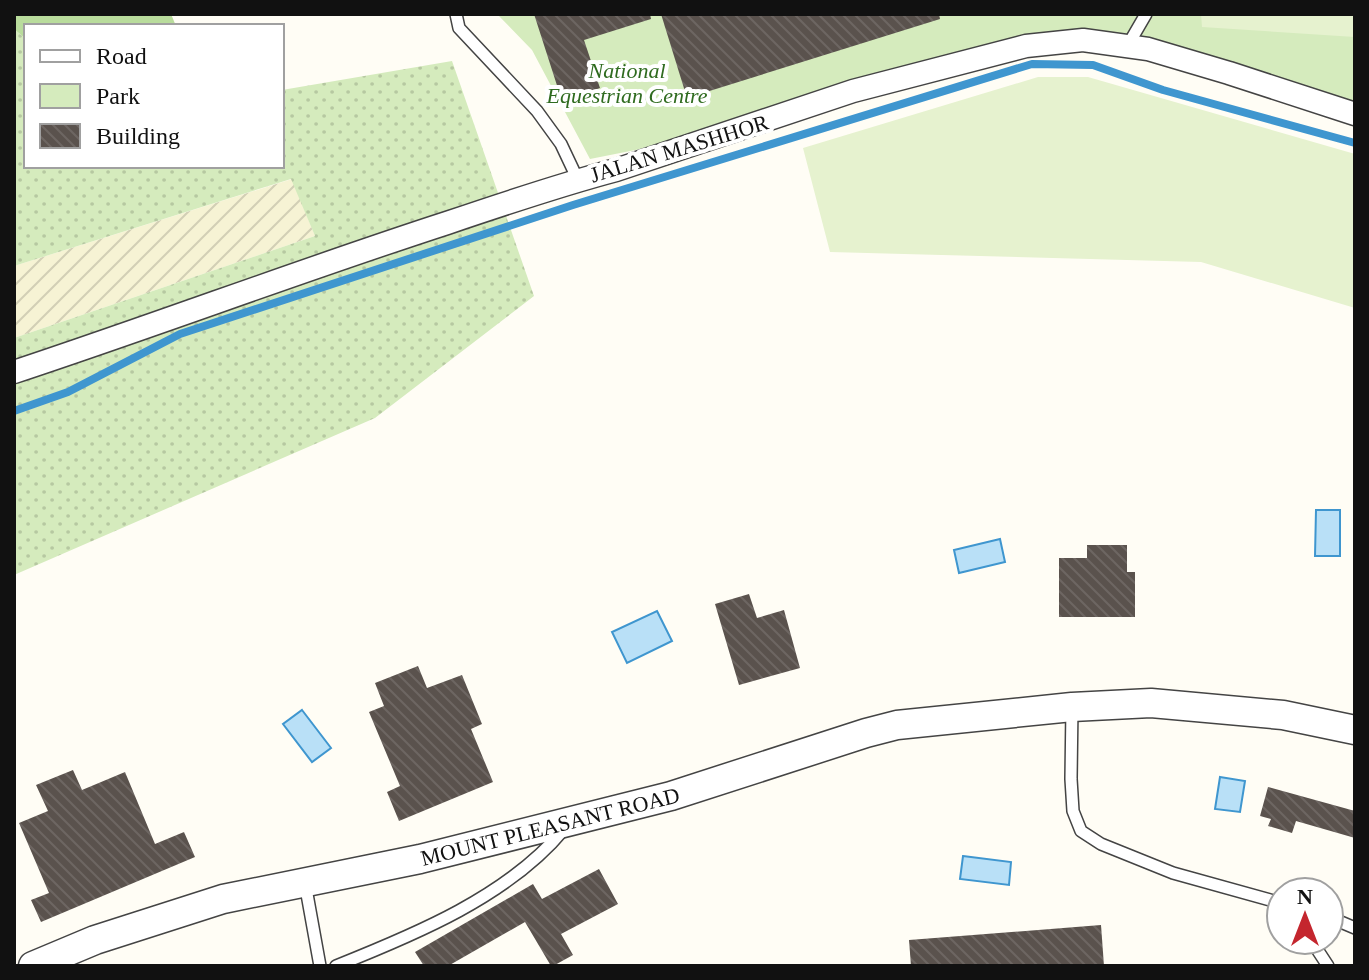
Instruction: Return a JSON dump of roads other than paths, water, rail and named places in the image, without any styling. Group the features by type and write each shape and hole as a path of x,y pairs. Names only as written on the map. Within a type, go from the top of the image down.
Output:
{"street":[{"name":"JALAN MASHHOR","path":"14,372 378,245 853,91 1026,46 1083,40 1128,45 1229,73 1355,114"},
{"name":"MOUNT PLEASANT ROAD","path":"33,966 95,940 223,899 420,859 671,796 897,725 1072,707 1151,703 1283,715 1355,730"}],"lane":[{"path":"456,14 459,28 537,111 561,144 578,180"},
{"path":"1128,45 1146,14"},
{"path":"1072,707 1073,811 1081,831 1101,844 1173,873 1265,899"},
{"path":"336,966 417,933 508,881 554,841 569,822"},
{"path":"305,882 320,966"}],"water":[{"path":"1316,510 1340,510 1340,556 1315,556"},
{"path":"1000,539 1005,562 959,573 954,550"},
{"path":"657,611 672,641 627,663 612,632"},
{"path":"302,710 331,748 312,762 283,724"},
{"path":"1220,777 1245,781 1240,812 1215,809"},
{"path":"963,856 1011,862 1009,885 960,879"}],"waterway":[{"path":"14,411 68,392 180,334 573,205 1032,64 1093,65 1163,90 1355,143"}],"park label":[{"name":"National Equestrian Centre","path":"627,82"}]}
